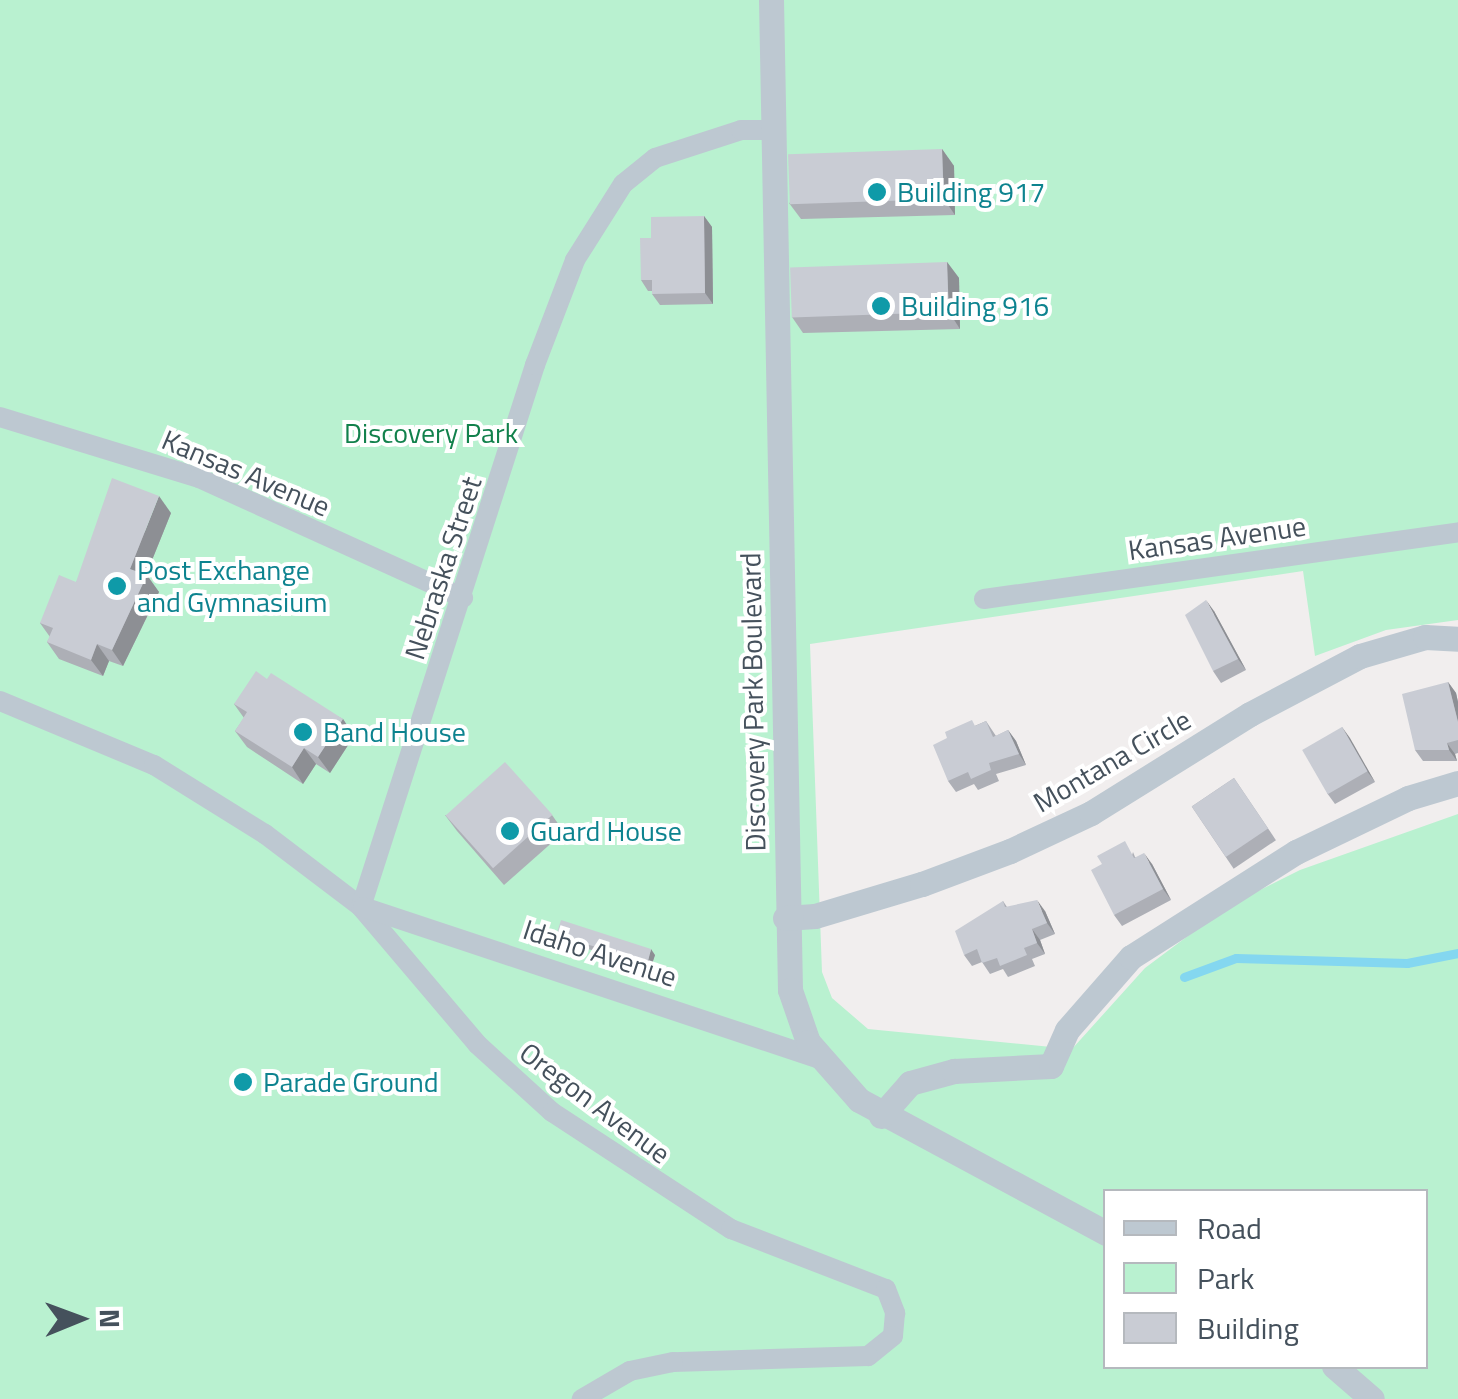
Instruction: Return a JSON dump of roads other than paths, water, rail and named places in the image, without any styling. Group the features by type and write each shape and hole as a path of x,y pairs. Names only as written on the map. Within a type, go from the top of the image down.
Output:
{"street":[{"name":"Discovery Park Boulevard","path":"772,0 785,918 790,990 821,1059 880,1116 1103,1230"},
{"name":"Nebraska Street","path":"361,906 575,260 624,184 655,158 741,130 773,130"},
{"name":"Kansas Avenue","path":"0,417 199,478 464,598"},
{"name":"Kansas Avenue","path":"984,599 1458,532"},
{"name":"Montana Circle","path":"785,918 815,916 922,884 1010,851 1092,813 1360,656 1425,637 1458,638"},
{"name":"Oregon Avenue","path":"0,701 154,765 265,834 361,906 476,1044 552,1112 731,1228 886,1289 895,1313 893,1336 868,1356 673,1362 630,1371 582,1399"},
{"path":"880,1116 910,1084 954,1070 1052,1066 1067,1030 1131,958 1296,852 1408,798 1458,784"},
{"name":"Idaho Avenue","path":"361,906 821,1059"},
{"path":"1337,1369 1372,1399"}],"waterway":[{"path":"1184,977 1236,958 1407,963 1458,953"}],"place":[{"name":"Building 917","path":"877,192"},
{"name":"Building 916","path":"881,306"},
{"name":"Post Exchange and Gymnasium","path":"117,586"},
{"name":"Band House","path":"303,732"},
{"name":"Guard House","path":"510,831"},
{"name":"Parade Ground","path":"243,1082"}],"park label":[{"name":"Discovery Park","path":"431,433"}]}
